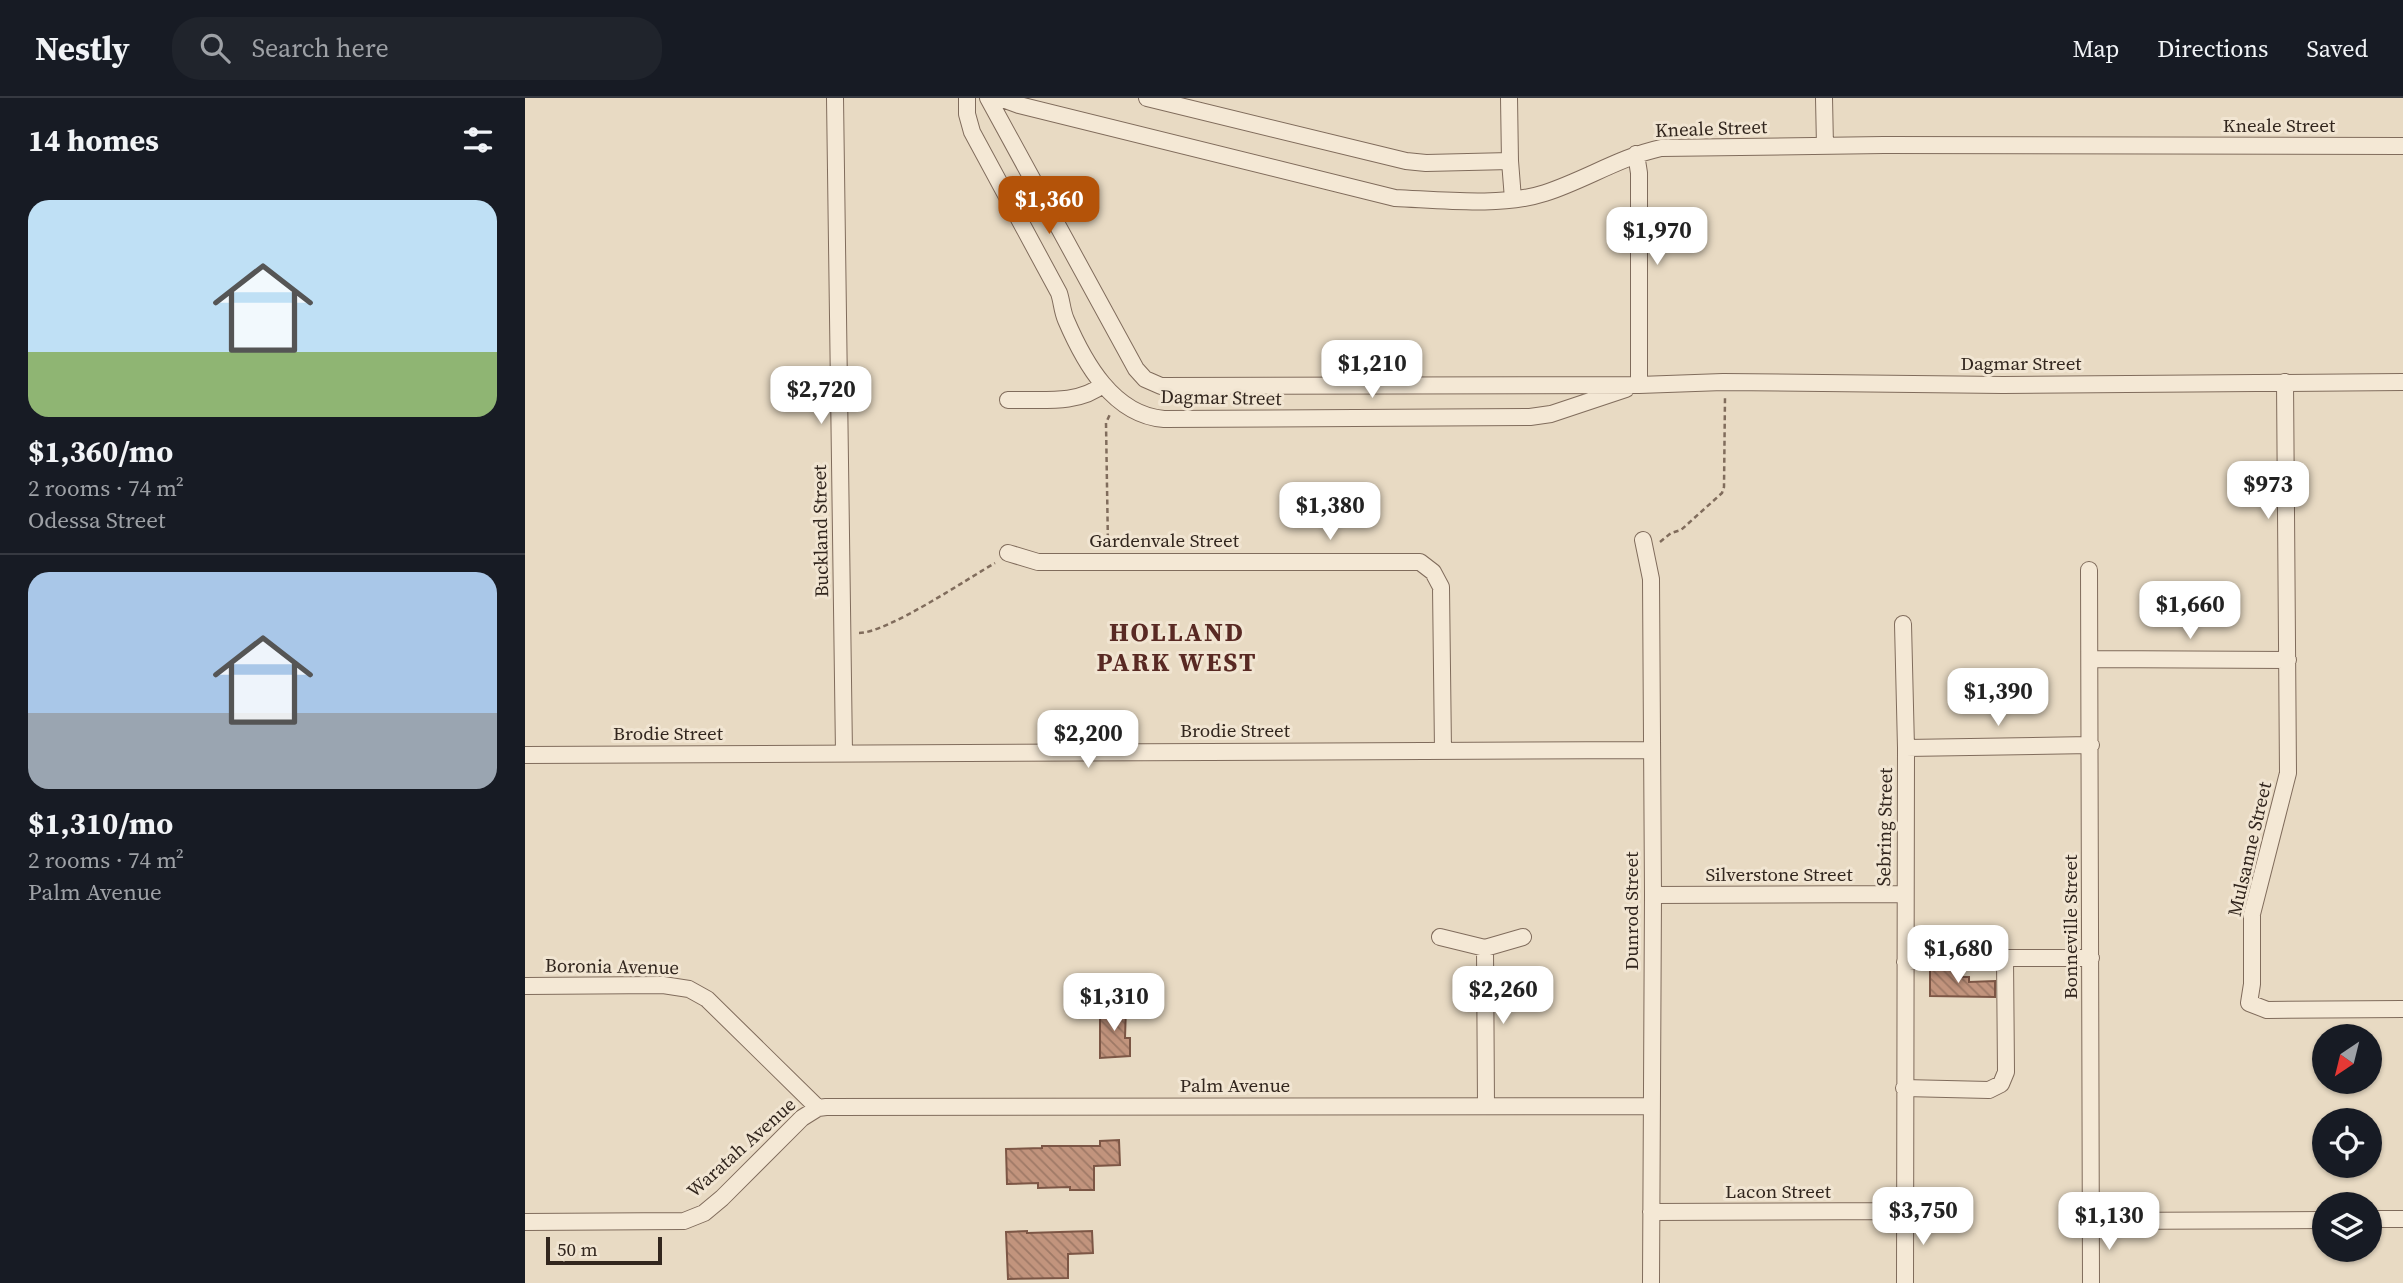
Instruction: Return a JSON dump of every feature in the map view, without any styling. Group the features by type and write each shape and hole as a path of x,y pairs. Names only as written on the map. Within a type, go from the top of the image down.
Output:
{"street":[{"name":"Buckland Street","path":"835,98 844,753"},
{"name":"Dagmar Street","path":"967,98 968,120 975,138 1059,293 1067,322 1103,384 1120,401 1140,413 1164,419 1520,418 1551,414 1639,385"},
{"name":"Dagmar Street","path":"988,98 1136,369 1150,382 1167,387 1639,385 1723,382 2003,385 2403,382"},
{"name":"Kneale Street","path":"1000,98 1020,106 1395,198 1513,199 1547,192 1636,154 1661,148 2403,146"},
{"path":"1147,98 1406,161 1510,161"},
{"path":"1509,98 1513,199"},
{"path":"1824,98 1825,146"},
{"path":"1636,154 1639,173 1639,385"},
{"name":"Mulsanne Street","path":"2285,382 2287,779 2252,914 2252,984 2249,1003 2267,1010 2403,1009"},
{"path":"1008,400 1081,397 1103,384"},
{"name":"Dunrod Street","path":"1645,546 1651,579 1651,1283"},
{"name":"Gardenvale Street","path":"1009,553 1038,562 1410,561 1427,566 1437,578 1441,592 1443,751"},
{"name":"Bonneville Street","path":"2089,570 2091,1283"},
{"name":"Sebring Street","path":"1903,624 1906,748 1905,1283"},
{"path":"2091,659 2288,660"},
{"path":"1906,748 2091,745"},
{"name":"Brodie Street","path":"525,755 1651,750"},
{"name":"Silverstone Street","path":"1653,895 1905,894"},
{"path":"1440,937 1485,948 1523,937"},
{"path":"1485,948 1486,1105"},
{"path":"1905,962 1937,958 2091,958"},
{"path":"1905,1088 1989,1090 2001,1084 2006,1072 2005,958"},
{"name":"Boronia Avenue","path":"525,986 663,985 689,989 707,999 818,1108"},
{"name":"Palm Avenue","path":"818,1108 1651,1106"},
{"name":"Waratah Avenue","path":"525,1222 684,1220 704,1213 796,1124 818,1108"},
{"name":"Lacon Street","path":"1651,1212 1905,1211"},
{"path":"2382,1219 2403,1219"},
{"path":"2091,1221 2312,1220"}],"path":[{"path":"1645,546 1681,530 1721,493 1724,487 1723,382"},
{"path":"1108,561 1106,423 1108,415 1120,401"},
{"path":"842,633 869,633 920,608 1009,553"}],"building":[{"path":"1961,969 1960,977 1969,977 1969,982 1995,981 1995,997 1930,996 1930,970"},
{"path":"1100,1006 1126,1007 1125,1038 1130,1038 1130,1056 1100,1058"},
{"path":"1119,1140 1120,1165 1094,1166 1094,1190 1070,1190 1070,1187 1038,1188 1038,1183 1007,1184 1006,1149 1100,1146 1100,1141"},
{"path":"1092,1231 1093,1253 1068,1254 1068,1278 1008,1279 1006,1232"}],"district":[{"name":"HOLLAND PARK WEST","path":"1177,647"}]}
